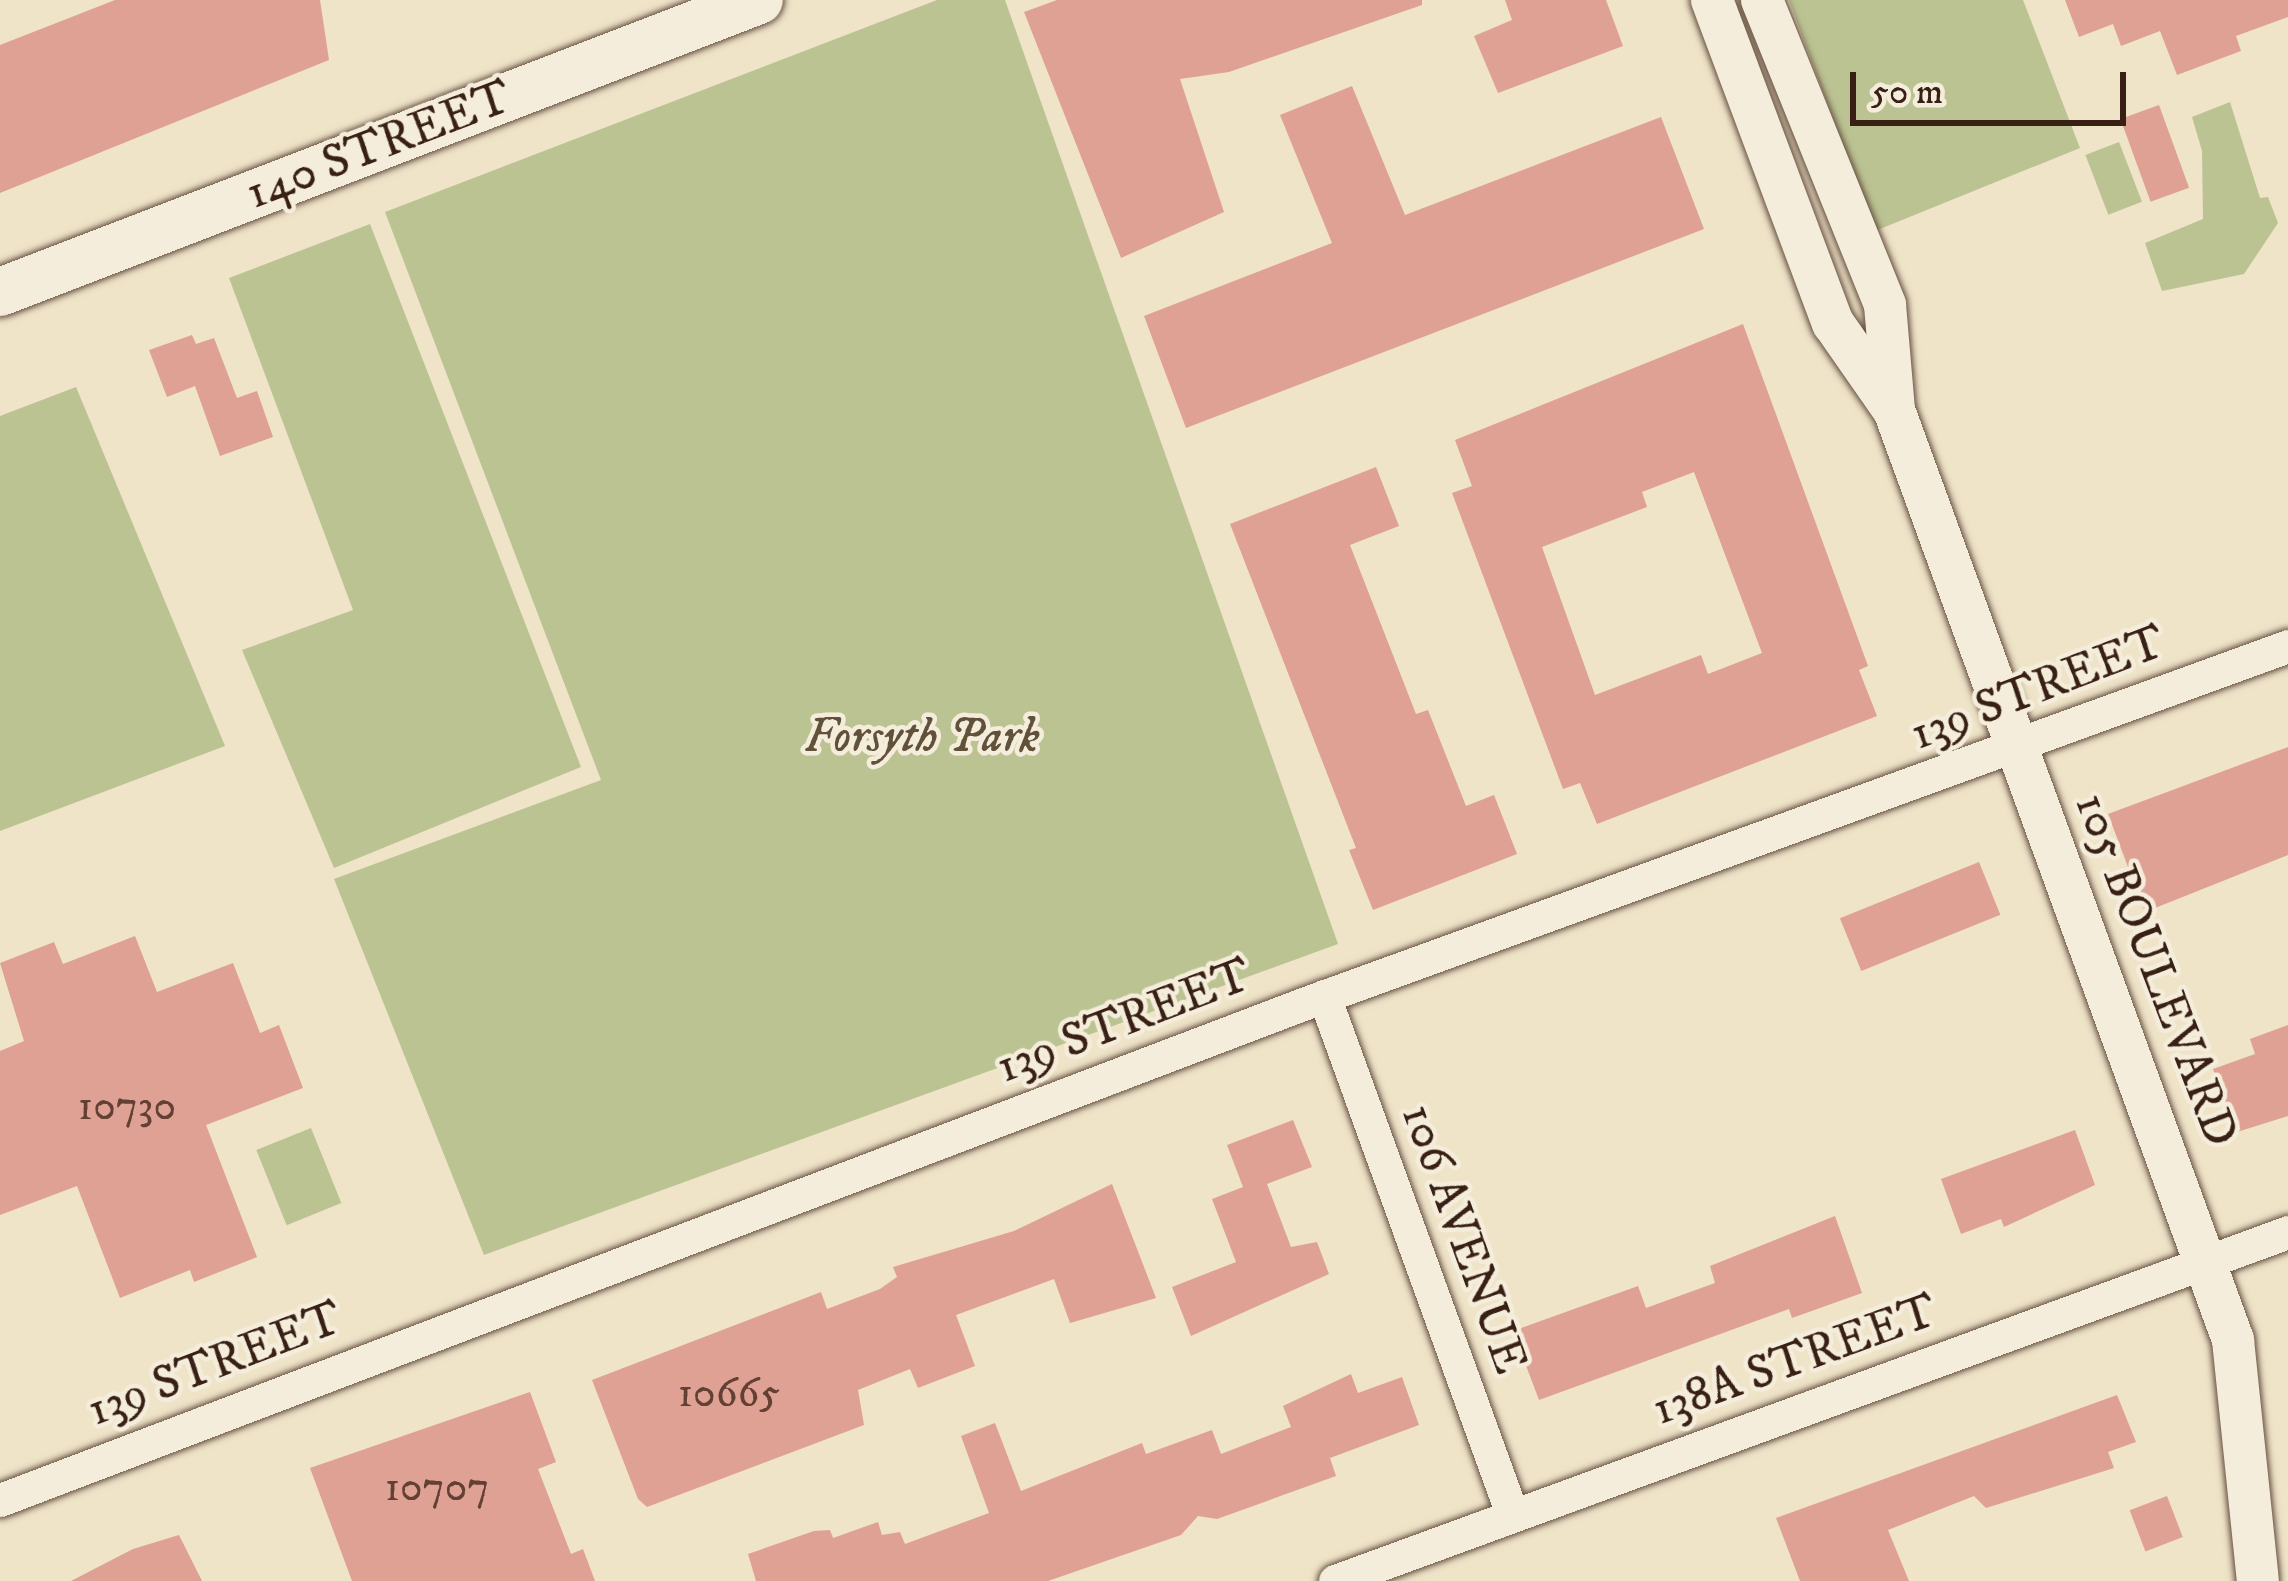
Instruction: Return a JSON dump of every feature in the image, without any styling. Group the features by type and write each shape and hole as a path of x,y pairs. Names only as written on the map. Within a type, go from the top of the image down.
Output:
{"main road":[{"name":"140 STREET","path":"0,292 759,0"}],"street":[{"name":"105 BOULEVARD","path":"1712,0 1833,323 1894,410 2207,1262 2245,1408 2258,1581"},
{"name":"105 BOULEVARD","path":"1762,0 1885,305 1894,410"},
{"name":"139 STREET","path":"0,1500 1324,996 2288,646"},
{"name":"106 AVENUE","path":"1324,996 1512,1514"},
{"name":"138A STREET","path":"1335,1581 2288,1232"}],"green space":[{"name":"Forsyth Park","path":"937,0 1005,0 1338,944 484,1255 334,879 601,780 385,212"},
{"path":"1789,0 2023,0 2080,148 1875,231"},
{"path":"2230,102 2260,198 2268,197 2278,223 2244,274 2162,291 2145,243 2203,219 2202,151 2192,117"},
{"path":"2119,142 2142,202 2108,215 2085,155"},
{"path":"370,224 581,767 334,868 242,650 353,610 229,278"},
{"path":"76,387 225,746 0,831 0,416"},
{"path":"311,1128 341,1203 287,1225 256,1150"}],"building":[{"path":"115,0 320,0 329,60 0,193 0,45"},
{"path":"1057,0 1422,0 1422,5 1229,72 1180,79 1224,212 1121,258 1024,12"},
{"path":"1505,0 1606,0 1623,46 1498,93 1474,36 1512,20"},
{"path":"2065,0 2288,0 2288,17 2236,36 2241,51 2177,75 2160,31 2121,46 2113,24 2079,37"},
{"path":"1352,86 1405,215 1661,117 1704,229 1186,428 1144,316 1332,243 1280,115"},
{"path":"2159,105 2189,188 2151,202 2120,119"},
{"path":"1743,324 1868,666 1859,670 1877,716 1597,824 1580,783 1563,789 1452,493 1472,486 1455,440","holes":["1694,472 1762,653 1708,674 1701,655 1595,695 1542,547 1647,507 1642,492"]},
{"path":"192,335 196,344 214,338 237,398 257,391 273,437 220,456 195,386 167,397 149,350"},
{"path":"1376,467 1399,526 1350,545 1416,714 1428,710 1466,806 1494,795 1517,854 1373,910 1349,850 1356,848 1230,524"},
{"path":"2288,747 2288,855 2145,912 2108,814"},
{"path":"1979,862 2000,915 1861,971 1840,918"},
{"path":"135,936 157,992 233,963 260,1033 279,1025 303,1088 206,1125 257,1257 194,1282 190,1270 120,1298 77,1186 0,1215 0,1051 24,1041 0,963 54,942 63,964"},
{"path":"2288,1025 2288,1116 2237,1132 2213,1069 2255,1054 2250,1039"},
{"path":"1293,1120 1312,1167 1267,1184 1291,1247 1317,1242 1329,1274 1191,1336 1172,1287 1236,1262 1212,1199 1243,1187 1227,1145"},
{"path":"2075,1130 2095,1185 2004,1227 2001,1219 1961,1234 1941,1179"},
{"path":"1112,1184 1156,1298 1070,1323 1054,1279 956,1315 975,1366 918,1388 910,1369 858,1390 864,1425 647,1507 638,1499 592,1380 821,1292 827,1309 880,1289 897,1277 893,1267 1014,1231"},
{"path":"1835,1216 1862,1293 1792,1318 1789,1309 1539,1400 1513,1331 1638,1286 1646,1308 1715,1283 1710,1266"},
{"path":"1351,1374 1358,1393 1402,1377 1419,1425 1330,1458 1336,1476 1217,1519 1198,1516 1181,1535 1048,1581 756,1581 748,1554 814,1531 830,1530 833,1538 878,1522 882,1535 900,1532 905,1544 989,1513 961,1436 995,1423 1021,1491 1142,1443 1146,1454 1212,1430 1221,1454 1291,1427 1283,1406"},
{"path":"530,1392 556,1462 538,1469 571,1554 583,1549 595,1581 352,1581 310,1468"},
{"path":"2117,1395 2136,1442 2108,1452 2114,1468 1986,1508 1974,1496 1888,1530 1909,1581 1800,1581 1776,1518"},
{"path":"2167,1496 2183,1537 2145,1551 2130,1510"},
{"path":"179,1535 202,1581 71,1581 133,1549"}]}
